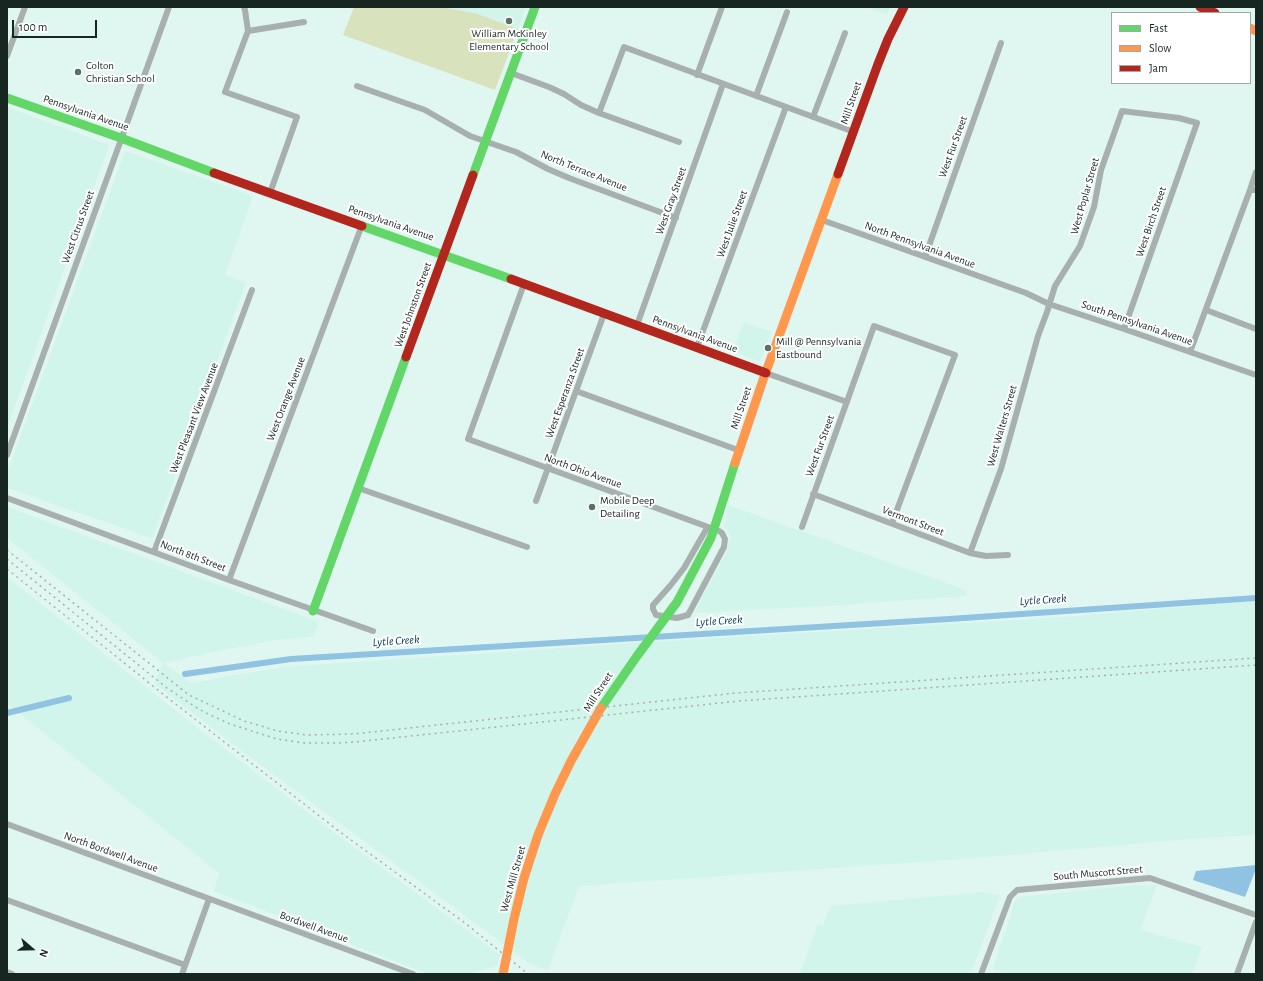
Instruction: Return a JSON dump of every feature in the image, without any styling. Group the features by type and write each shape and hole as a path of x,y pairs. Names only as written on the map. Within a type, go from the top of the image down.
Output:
{"street":[{"path":"7,56 25,7"},
{"name":"West Citrus Street","path":"7,454 169,7"},
{"path":"244,7 248,31 225,92 297,117 270,193"},
{"name":"West Johnston Street","path":"313,611 535,7"},
{"path":"697,75 722,7"},
{"name":"Mill Street","path":"555,794 571,761 599,712 637,656 677,602 711,538 710,529 880,58 904,7"},
{"path":"1200,7 1212,12"},
{"path":"756,96 786,12"},
{"path":"248,31 304,22"},
{"path":"813,117 845,33"},
{"name":"West Fur Street","path":"925,257 1001,43"},
{"path":"599,113 624,47 854,132"},
{"path":"511,73 549,86 581,105 599,113 679,142"},
{"name":"West Gray Street","path":"637,325 723,84"},
{"name":"North Terrace Avenue","path":"356,86 425,110 460,131 516,152 569,178 676,218"},
{"name":"Pennsylvania Avenue","path":"7,98 444,254 766,373"},
{"name":"West Julie Street","path":"698,347 786,107"},
{"name":"West Poplar Street","path":"1049,304 1060,276 1075,256 1083,240 1094,207 1101,170 1122,111 1179,118 1197,123"},
{"name":"West Birch Street","path":"1124,328 1197,123"},
{"path":"1190,352 1253,190 1256,172"},
{"name":"North Pennsylvania Avenue","path":"822,220 1012,288"},
{"name":"West Orange Avenue","path":"229,580 362,225"},
{"name":"North Ohio Avenue","path":"524,284 468,439 710,529"},
{"name":"South Pennsylvania Avenue","path":"1012,288 1049,304 1124,328 1256,375"},
{"name":"West Pleasant View Avenue","path":"154,552 252,290"},
{"name":"West Walters Street","path":"970,553 1006,456 1037,341 1049,304"},
{"path":"1206,310 1256,329"},
{"name":"West Esperanza Street","path":"536,501 604,314"},
{"name":"West Fur Street","path":"802,527 874,326 956,355 892,523"},
{"path":"766,373 847,402"},
{"path":"576,391 738,450"},
{"path":"358,488 527,547"},
{"name":"Vermont Street","path":"813,494 970,553 986,556 1008,555"},
{"name":"North 8th Street","path":"7,498 313,611 373,631"},
{"path":"710,529 722,533 725,543 688,615 676,618 656,615 653,605 684,568 710,529"},
{"name":"West Mill Street","path":"503,974 524,878 538,836 555,794"},
{"name":"North Bordwell Avenue","path":"7,824 209,898"},
{"name":"South Muscott Street","path":"981,974 1010,897 1017,890 1150,878 1256,915"},
{"path":"182,974 209,898"},
{"name":"Bordwell Avenue","path":"209,898 413,974"},
{"path":"7,900 185,965"},
{"path":"1237,974 1256,922"},
{"path":"7,972 12,974"}],"shaded area":[{"path":"354,7 441,7 475,13 518,29 495,90 343,35"},
{"name":"William McKinley Elementary School","path":"441,7 526,7 518,29 475,13"},
{"path":"866,7 891,7 887,14"},
{"path":"7,107 109,145 7,428"},
{"path":"125,151 253,196 225,275 246,283 152,538 7,488 7,473"},
{"path":"744,322 771,332 761,360 759,361 733,352"},
{"path":"728,505 966,590 966,596 828,606 694,613 727,551 731,536 724,528"},
{"path":"7,507 319,622 314,636 277,640 164,663 191,683 284,667 634,643 1050,618 1256,601 1256,835 1188,839 976,858 579,886 548,970 532,965 234,745 154,683 163,663 7,538"},
{"path":"7,577 200,730 325,826 500,955 497,966 468,974 428,974 214,891 219,873 8,704"},
{"path":"1157,885 1140,930 1202,947 1192,974 1005,974 993,969 1015,901 1020,897 1127,886"},
{"path":"984,892 1000,895 971,974 800,974 818,924 823,926 830,906"}],"water":[{"path":"1256,865 1256,869 1245,897 1193,880 1196,871"}],"waterway":[{"name":"Lytle Creek","path":"185,674 291,659 949,619 1256,598"},
{"name":"Lytle Creek","path":"7,713 69,698"}],"railway":[{"path":"7,550 189,695 244,721 278,731 307,735 353,734 736,693 1256,658"},
{"path":"7,559 167,688 194,706 230,724 277,739 304,743 355,742 739,701 1256,665"},
{"path":"7,569 173,702 340,832 465,923 528,974"}],"traffic: fast":[{"path":"473,175 535,7"},
{"path":"7,98 121,138 214,173"},
{"path":"362,226 511,279"},
{"path":"313,611 406,357"},
{"path":"601,708 677,602 711,538 735,463"}],"traffic: slow":[{"path":"1251,28 1256,31"},
{"path":"735,463 763,380 838,174"},
{"path":"503,974 524,878 538,835 571,761 601,708"}],"traffic: jam":[{"path":"838,174 878,64 888,39 904,7"},
{"path":"1200,7 1212,12"},
{"path":"214,173 362,226"},
{"path":"406,357 473,175"},
{"path":"511,279 766,373"}],"place":[{"name":"William McKinley Elementary School","path":"509,21"},
{"name":"Colton Christian School","path":"78,72"},
{"name":"Mill @ Pennsylvania Eastbound","path":"768,348"},
{"name":"Mobile Deep Detailing","path":"592,507"}]}
